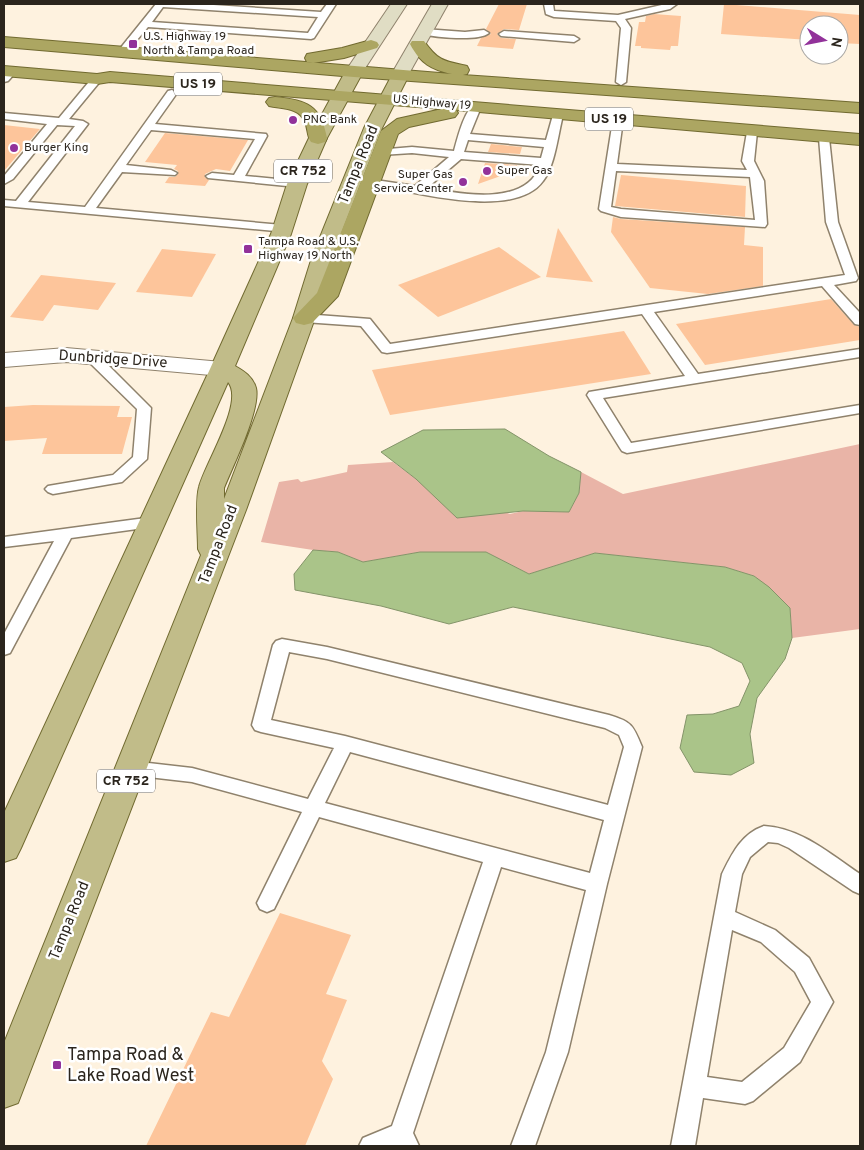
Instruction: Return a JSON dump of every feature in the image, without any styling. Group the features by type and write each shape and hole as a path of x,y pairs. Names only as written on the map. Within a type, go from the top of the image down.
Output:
{"highway":[{"path":"421,38 422,55 446,68 621,82 713,97"},
{"name":"US Highway 19","path":"4,42 354,72 860,108"},
{"path":"271,64 344,53 371,45"},
{"name":"US Highway 19","path":"6,74 110,77 860,140"},
{"path":"96,78 102,87 291,104 306,110 315,121 318,138"},
{"path":"304,318 327,296 390,131 403,123 455,112 471,106"}],"main road":[{"name":"CR 752","path":"4,848 222,369 282,230 297,184 318,138 354,72 399,4"},
{"name":"Tampa Road","path":"4,1090 211,566 304,318 322,257 386,99 440,4"},
{"path":"211,566 211,488 244,407 244,388 239,378 222,369"}],"street":[{"name":"Dunbridge Drive","path":"4,360 66,355 222,369"}],"lane":[{"path":"122,52 161,4 324,15"},
{"path":"145,24 312,36 331,4"},
{"path":"549,4 548,12 554,14 619,18 667,7 672,4"},
{"path":"619,18 626,28 621,82"},
{"path":"421,38 484,33"},
{"path":"504,34 574,39"},
{"path":"4,181 96,78"},
{"path":"88,211 172,93"},
{"path":"418,189 458,155 465,137 471,106"},
{"path":"369,182 407,179 418,189 481,199 499,198 526,190 536,183 543,174 558,115"},
{"path":"4,116 83,124 19,205"},
{"path":"618,120 605,209 621,213 761,224 758,181 748,161 752,132"},
{"path":"148,127 262,136 238,179"},
{"path":"465,137 499,149 516,158 546,162"},
{"path":"304,318 365,322 387,349 852,278 832,222 824,138"},
{"path":"381,152 417,156 458,155 499,149 520,143 550,144"},
{"path":"611,167 755,174"},
{"path":"117,168 171,173"},
{"path":"212,176 297,184"},
{"path":"4,203 282,230"},
{"path":"826,282 860,321"},
{"path":"645,309 694,379"},
{"path":"860,353 594,395 627,448 860,410"},
{"path":"53,489 117,479 140,460 144,408 93,358"},
{"path":"4,542 153,522"},
{"path":"4,648 66,533"},
{"path":"524,1146 557,1052 597,884 633,747 626,730 609,722 337,655 282,645 261,725 344,743 615,815"},
{"path":"267,903 344,743"},
{"path":"131,768 192,775 315,806 597,884"},
{"path":"684,1146 732,874 743,851 764,834 780,835 796,842 860,885"},
{"path":"371,1146 404,1140 495,856"},
{"path":"694,1086 745,1093 792,1055 822,1002 802,965 768,936 725,917"}],"shaded area":[{"path":"505,429 549,456 581,472 579,493 569,512 523,511 457,518 416,479 381,452 423,430"},
{"path":"860,444 860,629 792,638 790,608 754,576 725,567 595,553 529,574 486,552 420,552 363,562 338,552 261,542 279,482 298,479 301,482 347,472 348,465 393,462 416,479 510,514 523,511 569,512 579,493 581,472 623,494"},
{"path":"313,550 338,552 363,562 420,552 486,552 529,574 595,553 725,567 754,576 769,587 790,608 792,638 785,659 757,698 750,734 754,763 731,775 694,772 680,748 687,715 713,714 739,706 750,681 742,663 710,647 513,607 449,624 381,606 295,590 294,574"}],"building":[{"path":"499,4 527,4 519,30 504,29 497,34 501,38 516,39 513,49 477,46 481,38 491,34 486,29"},
{"path":"724,4 860,15 860,44 849,43 849,15 799,15 799,39 721,34"},
{"path":"654,14 681,16 678,46 671,46 670,50 635,46 639,22 645,22 646,16"},
{"name":"Burger King","path":"4,125 40,129 4,171"},
{"path":"165,133 248,140 230,171 216,169 205,174 205,177 209,180 205,186 165,183 169,177 175,177 178,174 178,171 174,169 177,165 145,162"},
{"name":"Super Gas","path":"491,144 522,147 520,154 488,152"},
{"path":"485,163 517,165 515,171 478,184"},
{"path":"621,175 746,186 745,217 615,206"},
{"path":"613,217 745,227 744,245 763,247 763,286 708,294 650,288 611,232"},
{"path":"558,228 593,282 546,277"},
{"path":"499,247 541,277 438,317 398,285"},
{"path":"162,249 216,254 192,297 136,292"},
{"path":"41,275 116,283 98,310 54,305 43,321 10,317"},
{"path":"831,299 854,325 860,327 860,340 705,365 676,324"},
{"path":"624,331 651,374 390,415 372,370"},
{"path":"33,405 120,406 117,417 132,417 122,454 42,454 47,438 4,441 4,407"},
{"path":"280,913 351,935 326,994 347,1000 322,1061 333,1079 305,1146 146,1146 211,1012 229,1017"}],"place":[{"name":"U.S. Highway 19 North & Tampa Road","path":"133,44"},
{"name":"PNC Bank","path":"293,120"},
{"name":"Burger King","path":"14,148"},
{"name":"Super Gas","path":"487,171"},
{"name":"Super Gas Service Center","path":"463,182"},
{"name":"Tampa Road & U.S. Highway 19 North","path":"248,249"},
{"name":"Tampa Road & Lake Road West","path":"57,1065"}]}
